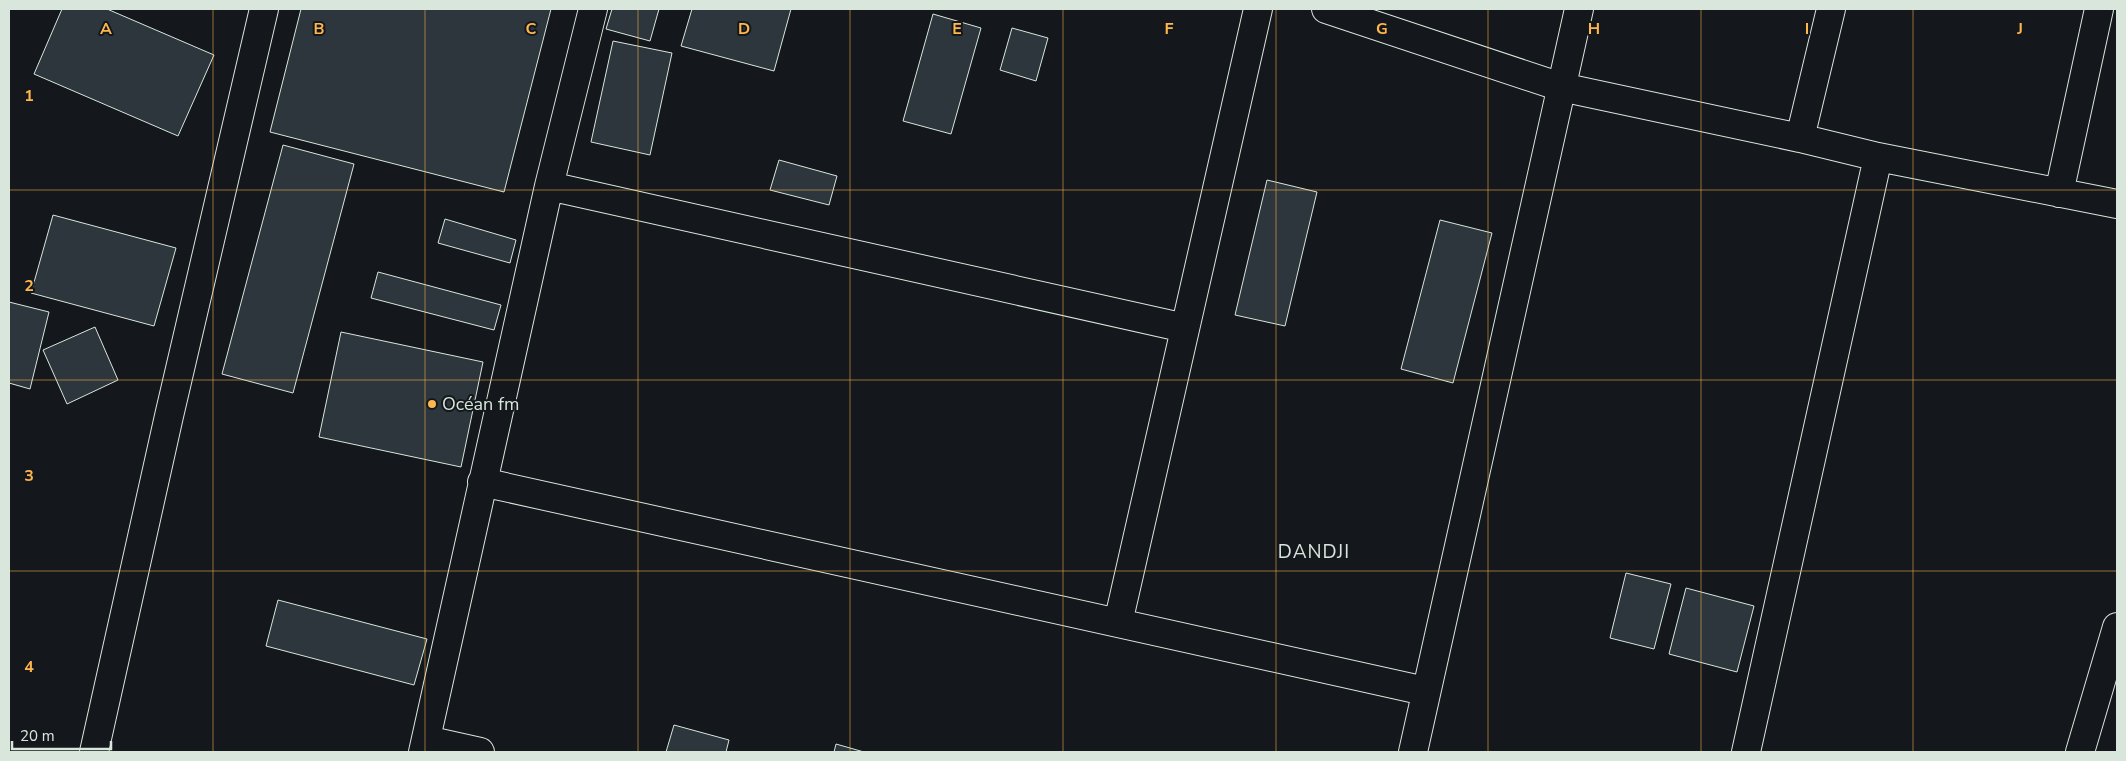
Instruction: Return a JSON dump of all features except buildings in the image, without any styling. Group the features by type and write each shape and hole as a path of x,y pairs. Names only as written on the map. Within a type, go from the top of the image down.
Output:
{"street":[{"path":"94,752 169,416 264,9"},
{"path":"480,752 424,746 549,186 593,9"},
{"path":"1118,623 1258,9"},
{"path":"1326,9 1561,87 1800,138 1878,157 2117,204"},
{"path":"1413,752 1425,691 1579,9"},
{"path":"1800,138 1831,9"},
{"path":"2059,192 2099,9"},
{"path":"1746,752 1878,157"},
{"path":"549,186 1185,328"},
{"path":"482,482 1425,691"},
{"path":"2080,752 2117,627"}],"place":[{"name":"Océan fm","path":"432,404"}],"district":[{"name":"DANDJI","path":"1314,551"}]}
